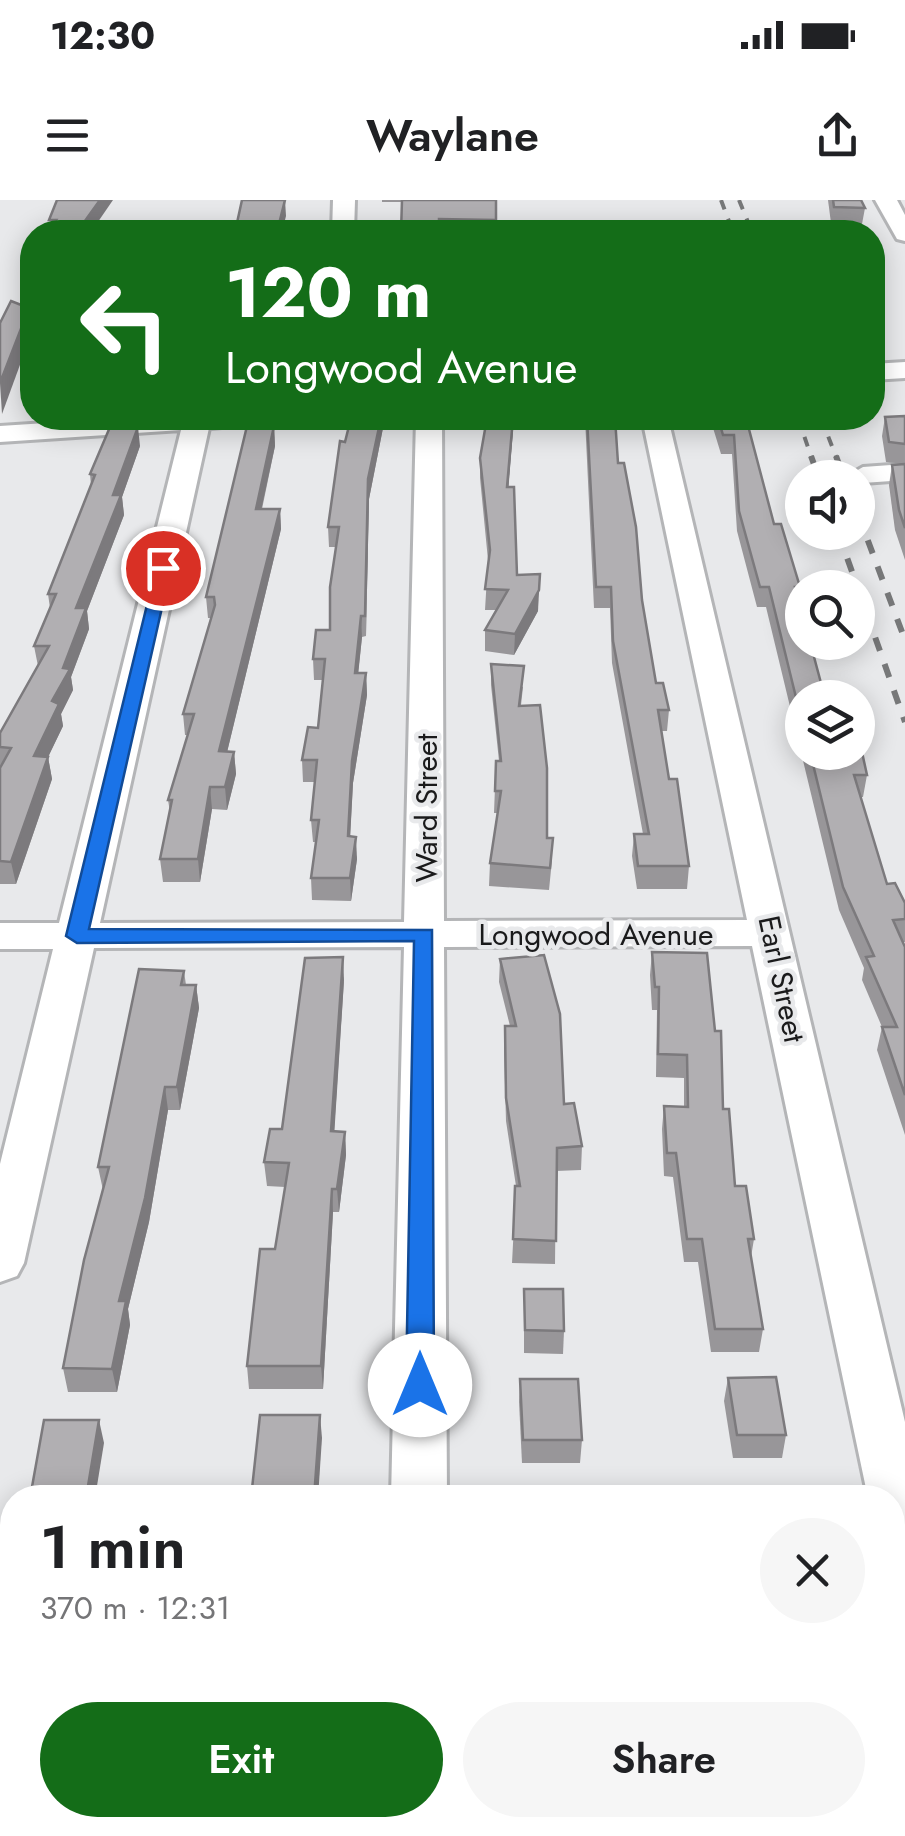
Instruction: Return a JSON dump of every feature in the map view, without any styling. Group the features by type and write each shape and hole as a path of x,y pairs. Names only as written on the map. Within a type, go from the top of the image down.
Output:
{"street":[{"path":"886,200 905,234"},
{"path":"0,434 58,430"},
{"path":"0,1263 77,936 213,430"},
{"name":"Ward Street","path":"419,1485 429,430"},
{"name":"Earl Street","path":"659,430 893,1485"},
{"path":"875,474 905,472"},
{"name":"Longwood Avenue","path":"0,936 772,933"}],"building":[{"path":"57,200 100,200 86,220 49,220"},
{"path":"242,200 285,200 280,220 238,220"},
{"path":"402,200 496,200 496,220 401,220"},
{"path":"833,200 861,200 865,208 834,207"},
{"path":"11,301 20,304 20,331 0,383 0,323"},
{"path":"905,416 905,444 889,442 885,417"},
{"path":"109,430 137,430 113,495 121,495 76,608 86,608 63,668 70,669 52,701 59,704 34,756 48,757 11,862 0,861 0,768 11,748 0,747 0,733 49,646 34,646 56,594 48,594 95,475 90,474"},
{"path":"246,430 273,430 256,509 280,509 219,751 234,752 225,787 210,787 198,859 160,859 172,800 168,800 194,714 183,714 215,605 214,597 206,597"},
{"path":"348,430 378,430 368,479 365,616 361,616 355,673 366,673 352,761 348,836 356,837 350,878 311,878 319,820 311,820 317,760 302,760 308,727 318,728 325,659 313,659 316,630 330,630 330,587 339,527 328,527 340,441 345,442"},
{"path":"485,430 512,430 507,487 514,487 517,575 540,574 539,590 515,634 485,630 508,590 485,589 490,550 480,458"},
{"path":"588,430 616,430 618,463 624,463 636,527 642,600 656,683 663,683 669,710 658,710 669,779 677,779 689,866 638,866 634,834 649,834 613,641 611,587 596,587"},
{"path":"722,430 749,430 774,524 781,524 785,550 789,550 795,570 785,570 785,652 769,587 760,587 739,511 734,435 723,435"},
{"path":"905,464 905,528 892,465"},
{"path":"787,660 815,660 820,680 792,680"},
{"path":"491,664 524,666 519,706 540,705 547,768 547,838 553,838 550,868 490,863 501,791 495,791 496,761 501,761"},
{"path":"814,770 866,770 867,775 854,775 887,884 895,883 905,903 905,919 893,920 905,947 905,1095 882,1027 897,1027 866,957 874,956 843,887"},
{"path":"652,952 707,953 715,1031 721,1031 723,1109 729,1109 735,1186 746,1186 754,1239 748,1239 763,1329 715,1329 702,1239 687,1239 676,1153 667,1153 664,1106 688,1107 687,1055 658,1054 659,987 655,987"},
{"path":"544,955 560,1014 564,1104 574,1103 582,1146 557,1148 556,1241 513,1239 515,1186 520,1186 506,1098 505,1026 516,1026 500,959"},
{"path":"343,957 331,1131 345,1132 337,1189 332,1189 321,1366 247,1366 260,1249 275,1249 289,1163 264,1162 270,1129 282,1129 305,958"},
{"path":"139,969 184,971 181,985 196,985 177,1087 165,1087 145,1198 119,1301 126,1301 112,1369 63,1368 84,1260 109,1167 98,1167"},
{"path":"524,1289 563,1289 564,1331 525,1330"},
{"path":"776,1377 786,1435 737,1435 728,1378"},
{"path":"520,1379 578,1379 582,1440 523,1440"},
{"path":"260,1415 320,1415 315,1485 252,1485"},
{"path":"44,1420 99,1420 88,1485 32,1485"}],"railway":[{"path":"721,200 728,220"},
{"path":"739,200 747,220"},
{"path":"802,430 812,459"},
{"path":"826,430 837,459"},
{"path":"811,456 812,460"},
{"path":"836,456 837,460"},
{"path":"844,550 905,722"},
{"path":"871,550 905,640"}],"route":[{"path":"163,568 77,936 424,934 420,1385"}]}
